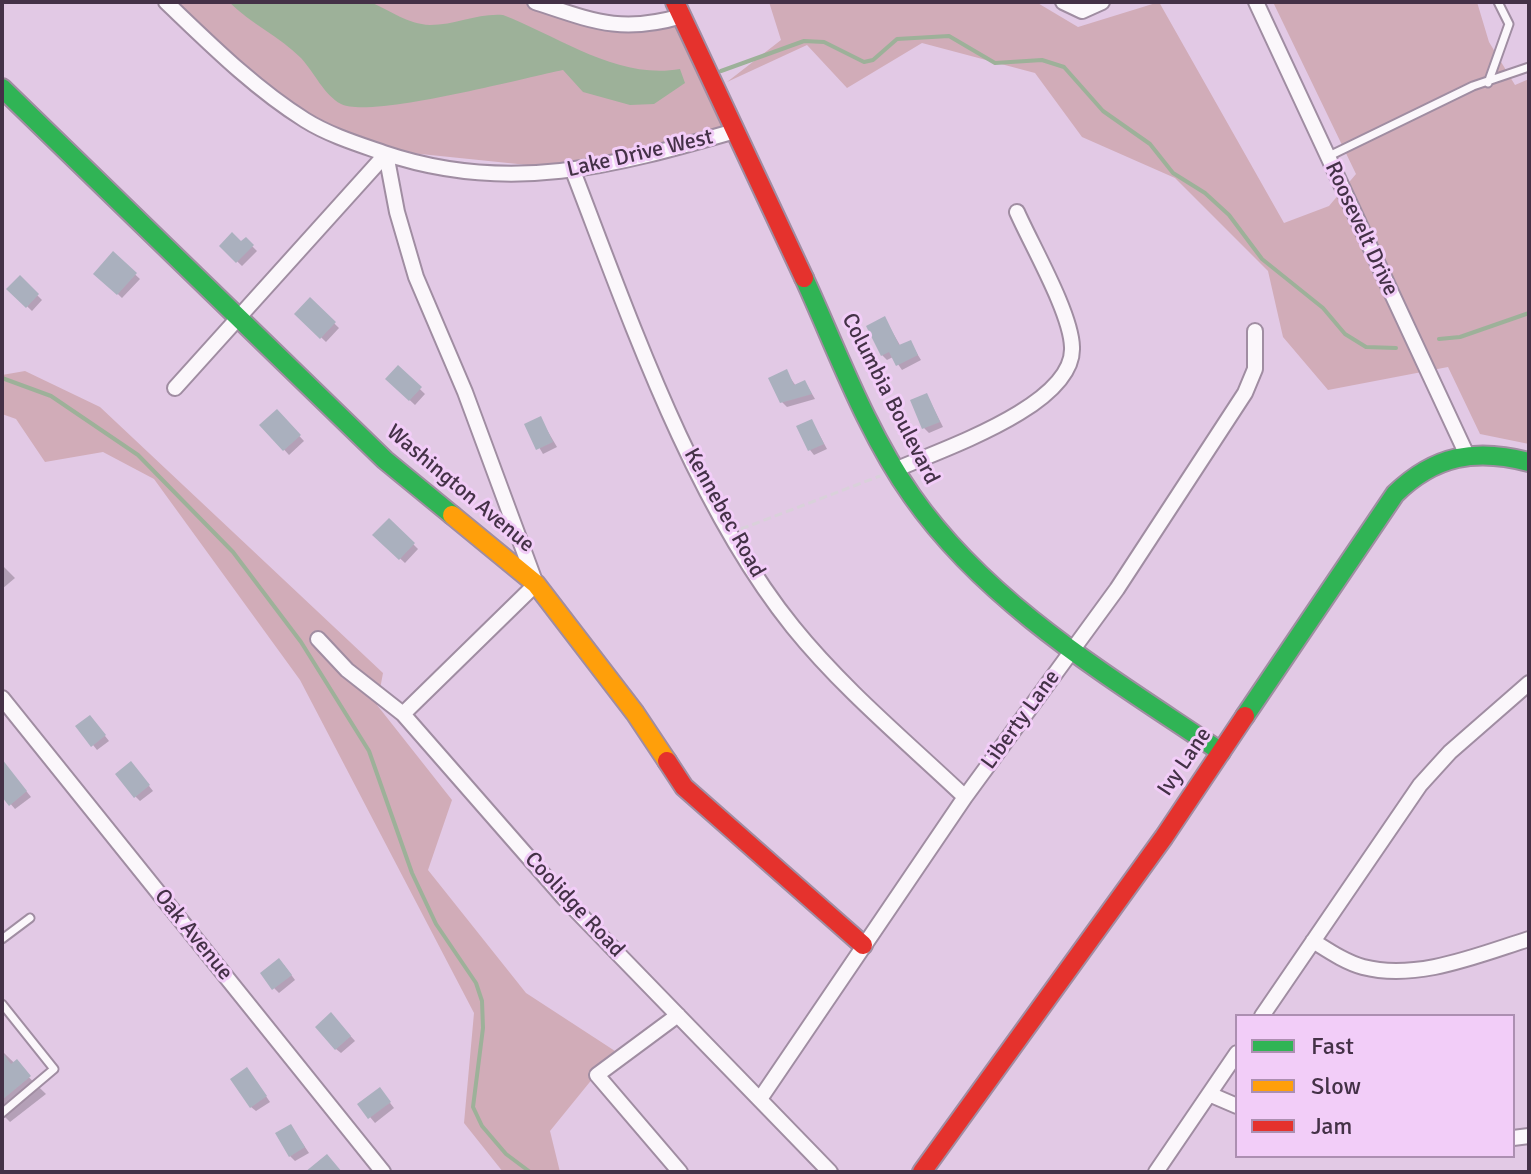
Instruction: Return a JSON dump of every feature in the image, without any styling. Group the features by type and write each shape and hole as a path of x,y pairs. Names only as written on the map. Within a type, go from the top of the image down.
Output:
{"street":[{"name":"Lake Drive West","path":"166,2 255,84 308,122 419,165 510,176 573,171 636,160 735,131"},
{"path":"535,2 621,26 651,25 678,9"},
{"path":"1063,2 1082,11 1102,2"},
{"name":"Roosevelt Drive","path":"1256,2 1467,455"},
{"name":"Columbia Boulevard","path":"678,9 895,470 952,546 989,583 1073,650 1221,752"},
{"name":"Washington Avenue","path":"2,88 385,460 536,584 635,713 684,787 863,945"},
{"path":"175,388 386,154"},
{"path":"386,154 397,212 416,277 465,392 536,584 403,714"},
{"name":"Kennebec Road","path":"573,171 634,331 730,533 769,594 816,654 965,797"},
{"path":"895,470 1026,410 1064,376 1072,358 1068,326 1017,212"},
{"name":"Liberty Lane","path":"760,1099 965,797 1117,589 1245,393 1255,369 1255,331"},
{"name":"Ivy Lane","path":"922,1172 1164,837 1395,494 1429,464 1467,455 1529,462"},
{"name":"Coolidge Road","path":"318,639 347,670 403,714 564,898 830,1172"},
{"path":"1263,1014 1420,785 1450,752 1529,683"},
{"name":"Oak Avenue","path":"2,698 383,1172"},
{"path":"1313,941 1364,967 1394,970 1453,963 1529,939"},
{"path":"678,1015 597,1075 680,1172"},
{"path":"1156,1172 1235,1056"},
{"path":"1209,1094 1235,1105"}],"lane":[{"path":"1488,83 1509,24 1498,2"},
{"path":"1327,157 1529,67"},
{"path":"2,939 30,918"},
{"path":"2,1004 54,1069 2,1113"}],"path":[{"path":"730,533 895,470"}],"shaded area":[{"path":"167,2 521,2 611,29 677,26 728,136 576,170 372,149 266,92"},
{"path":"229,2 372,3 407,20 430,25 503,15 612,63 657,71 680,69 685,83 654,104 630,105 583,92 563,70 413,102 357,107 335,100 301,58"},
{"path":"769,2 1036,2 1078,27 1159,2 1284,223 1329,206 1356,174 1273,2 1477,2 1489,42 1515,85 1529,79 1529,444 1480,434 1448,367 1328,390 1283,337 1268,271 1175,178 1082,137 1035,73 922,43 847,88 807,45 727,82 781,40"},
{"path":"25,371 100,407 383,673 377,705 452,800 428,870 526,993 615,1051 550,1131 560,1172 503,1172 464,1123 474,1013 300,680 154,479 103,452 45,462 16,419 2,414 2,375"}],"building":[{"path":"232,232 241,241 246,237 254,245 236,263 219,246"},
{"path":"113,251 137,273 117,295 93,274"},
{"path":"20,275 39,294 26,308 6,289"},
{"path":"310,297 336,322 320,339 294,314"},
{"path":"885,316 899,345 911,340 918,355 896,366 889,352 881,356 866,326"},
{"path":"398,365 422,387 409,401 385,379"},
{"path":"787,369 794,385 805,380 812,394 780,403 768,378"},
{"path":"927,393 940,422 922,429 910,400"},
{"path":"277,409 301,435 283,451 259,425"},
{"path":"541,416 553,442 536,450 524,424"},
{"path":"812,419 824,444 808,451 796,426"},
{"path":"389,518 415,543 399,560 372,535"},
{"path":"90,715 106,735 91,747 75,726"},
{"path":"2,759 27,791 9,806 2,797"},
{"path":"131,761 150,785 134,798 115,774"},
{"path":"279,958 292,975 272,990 260,973"},
{"path":"331,1012 351,1036 335,1050 315,1027"},
{"path":"2,1052 11,1064 17,1059 31,1076 2,1100"},
{"path":"247,1067 267,1096 250,1108 230,1079"},
{"path":"380,1087 391,1102 368,1119 357,1104"},
{"path":"291,1124 305,1147 289,1157 275,1133"},
{"path":"327,1154 342,1172 305,1172"}],"waterway":[{"path":"721,71 804,41 824,42 864,62 873,60 897,39 949,36 995,63 1042,60 1064,67 1103,111 1150,144 1173,173 1205,193 1229,215 1262,259 1323,308 1345,334 1366,347 1396,348"},
{"path":"1439,339 1460,337 1529,313"},
{"path":"2,378 51,396 138,455 233,552 301,642 369,751 412,873 436,924 476,983 482,1001 483,1028 473,1107 482,1126 506,1154 530,1172"}],"traffic: fast":[{"path":"2,88 385,460 452,515"},
{"path":"804,278 880,445 912,496 943,536 977,572 1054,638 1221,752"},
{"path":"1245,716 1395,494 1425,471 1457,458 1491,456 1529,462"}],"traffic: slow":[{"path":"452,515 536,584 635,713 667,761"}],"traffic: jam":[{"path":"675,2 804,278"},
{"path":"922,1172 1164,837 1245,716"},
{"path":"667,761 684,787 863,945"}]}
